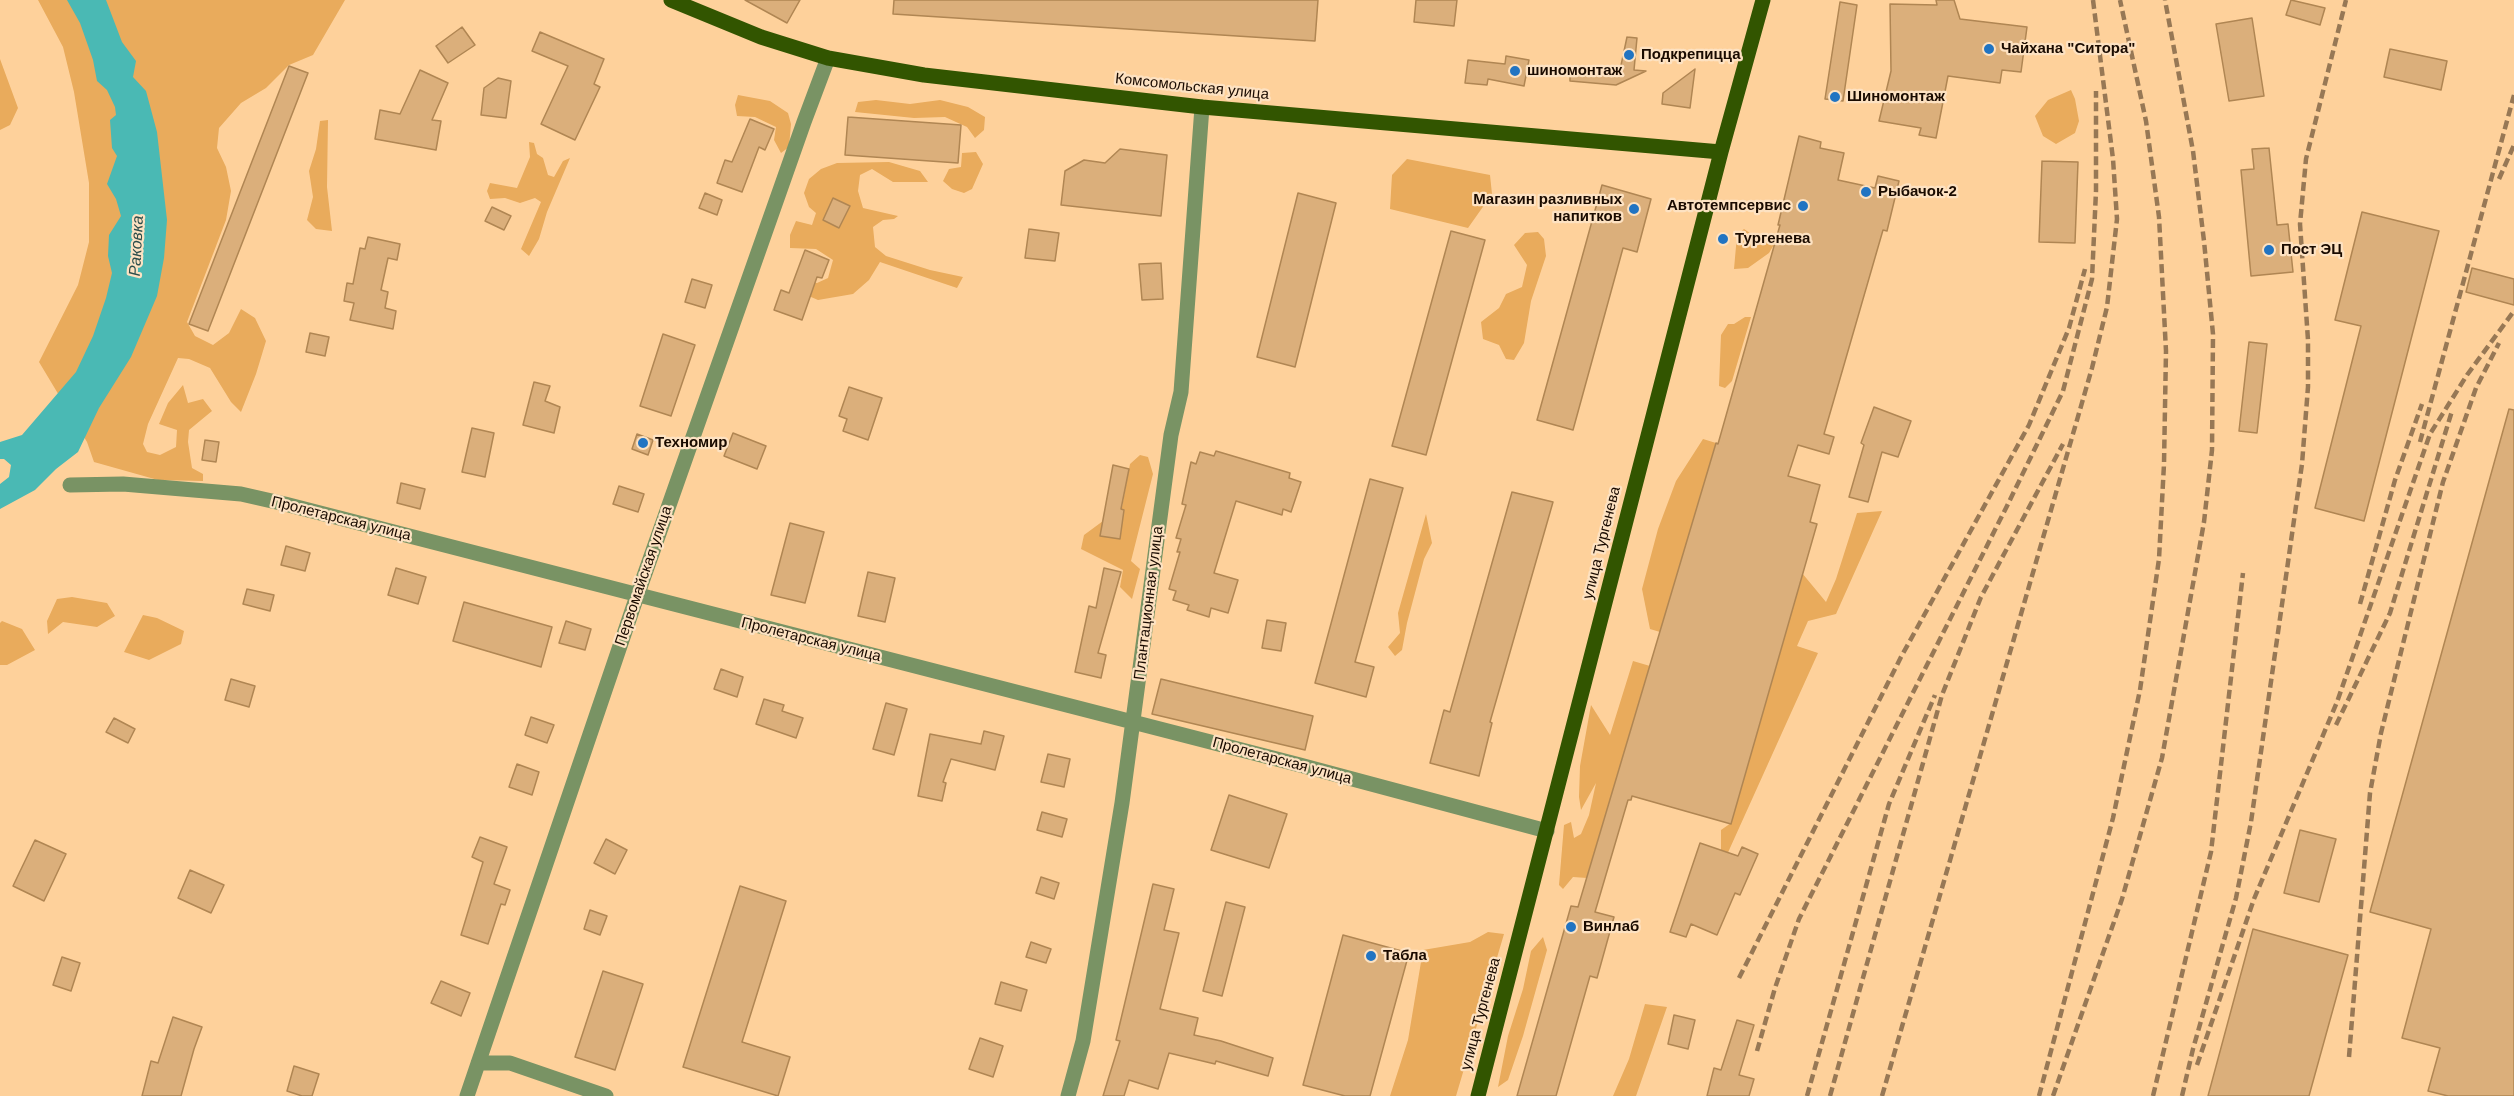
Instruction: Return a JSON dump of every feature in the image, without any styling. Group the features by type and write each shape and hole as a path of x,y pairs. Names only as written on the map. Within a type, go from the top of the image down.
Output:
{"main road":[{"name":"Комсомольская улица","path":"671,0 761,37 828,58 924,75 1202,107 1721,151"},
{"name":"улица Тургенева","path":"1478,1096 1721,151 1763,0"}],"street":[{"name":"Первомайская улица","path":"467,1096 637,596 828,58"},
{"name":"Плантационная улица","path":"1068,1096 1083,1041 1122,803 1171,435 1181,392 1202,107"},
{"name":"Пролетарская улица","path":"70,485 123,484 240,494 285,504 1547,831"},
{"path":"478,1063 510,1063 606,1096"}],"shaded area":[{"path":"38,0 345,0 313,55 289,65 266,88 241,103 219,128 217,148 226,167 231,191 226,220 187,322 195,336 213,345 229,333 241,309 255,318 266,341 241,412 231,402 210,368 189,359 178,358 148,424 143,444 147,452 160,455 176,447 177,430 159,424 168,403 183,385 188,403 203,399 212,411 189,430 188,442 192,468 203,474 203,481 158,480 94,462 87,442 39,362 78,285 89,242 89,183 74,92 63,47"},
{"path":"0,59 18,108 10,125 0,130"},
{"path":"2071,90 2079,121 2075,133 2056,144 2043,136 2035,116 2048,100"},
{"path":"738,95 770,101 788,113 791,124 789,147 781,153 774,140 776,127 755,117 737,116 735,105"},
{"path":"876,100 910,104 940,100 968,107 985,117 984,130 975,138 967,127 945,117 914,118 855,112 858,102"},
{"path":"328,120 327,187 332,231 316,229 307,220 313,197 309,171 316,149 320,121"},
{"path":"529,142 534,143 537,154 543,158 548,175 554,177 563,161 570,158 547,212 539,239 529,256 521,249 541,202 535,198 520,203 505,198 490,199 487,191 490,183 517,188 530,157"},
{"path":"976,152 983,164 972,189 964,193 952,189 943,181 949,169 961,167 962,153"},
{"path":"1407,159 1490,175 1492,194 1468,228 1390,209 1392,175"},
{"path":"889,162 920,171 928,182 893,182 872,169 860,175 858,191 863,208 898,216 894,219 883,220 873,227 875,247 886,256 930,270 963,277 957,288 880,262 869,280 853,294 818,300 797,291 798,278 817,283 828,278 833,260 816,249 790,248 790,235 796,221 812,225 816,213 809,207 804,193 809,179 821,169 837,163"},
{"path":"1744,229 1762,241 1768,233 1778,238 1769,253 1748,268 1734,269 1737,235"},
{"path":"1538,232 1544,239 1546,256 1531,301 1524,343 1514,360 1506,359 1499,345 1483,339 1481,322 1499,308 1506,294 1522,287 1527,265 1514,245 1525,233"},
{"path":"1745,317 1751,317 1732,381 1725,388 1719,386 1721,335 1728,324 1734,324"},
{"path":"1703,439 1716,443 1660,632 1650,629 1642,589 1658,529 1676,481"},
{"path":"1140,455 1148,457 1153,474 1131,561 1140,569 1132,599 1120,587 1123,570 1081,549 1084,535 1122,507 1130,464"},
{"path":"1882,511 1836,614 1808,621 1797,646 1818,653 1721,868 1721,830 1731,823 1802,573 1826,602 1836,579 1857,513"},
{"path":"1426,514 1432,543 1424,559 1402,650 1395,656 1388,647 1400,633 1398,613"},
{"path":"72,597 107,603 115,616 97,627 63,622 48,634 47,621 57,599"},
{"path":"143,615 157,618 184,631 181,644 149,660 124,652"},
{"path":"2,621 22,629 35,650 7,665 0,665 0,623"},
{"path":"1633,661 1650,666 1587,878 1573,877 1563,889 1559,885 1564,825 1571,822 1574,838 1581,834 1589,815 1596,783 1581,810 1580,766 1591,705 1610,735"},
{"path":"1488,932 1504,934 1456,1096 1390,1096 1408,1040 1423,950 1470,942"},
{"path":"1543,937 1547,950 1523,1036 1508,1080 1498,1087 1508,1036 1523,989 1531,951"},
{"path":"1645,1004 1667,1007 1636,1096 1613,1096 1629,1059"}],"water":[{"name":"Раковка","path":"67,0 106,0 122,42 136,61 133,77 146,91 157,132 167,220 164,258 157,296 131,357 99,408 78,452 56,469 35,490 0,509 0,484 9,477 11,465 4,459 0,459 0,442 22,435 76,372 93,336 106,298 112,273 108,256 109,235 121,216 116,199 107,184 117,156 112,148 110,120 116,115 115,107 107,90 97,81 93,60 80,23"}],"building":[{"path":"745,0 800,0 787,23"},
{"path":"894,0 1318,0 1315,41 893,14"},
{"path":"1416,0 1457,0 1454,26 1414,22"},
{"path":"1936,0 1954,0 1960,19 2027,27 2021,72 2002,70 2000,83 1948,76 1936,138 1919,135 1921,128 1879,121 1891,71 1890,4 1937,5"},
{"path":"2291,0 2325,8 2320,25 2286,15"},
{"path":"1840,2 1857,5 1843,101 1825,99"},
{"path":"2252,18 2264,96 2229,101 2216,24"},
{"path":"462,27 475,45 448,63 436,46"},
{"path":"540,32 604,59 594,84 600,87 575,140 541,124 568,66 532,51"},
{"name":"Подкрепицца","path":"1627,37 1637,38 1634,70 1646,71 1616,85 1570,81 1570,67 1620,70"},
{"path":"2390,49 2447,61 2441,90 2384,77"},
{"path":"1506,56 1529,60 1524,86 1488,79 1487,85 1465,83 1468,60 1505,64"},
{"path":"289,66 308,73 208,331 189,324"},
{"path":"1695,69 1690,108 1662,104 1663,93"},
{"path":"420,70 448,83 432,120 441,121 436,150 375,139 380,110 400,114"},
{"path":"498,78 511,81 506,118 481,115 484,88"},
{"path":"848,117 961,125 958,163 845,155"},
{"path":"750,119 774,129 765,150 759,147 742,192 717,183 725,160 732,162"},
{"path":"1799,136 1821,142 1820,148 1844,153 1838,180 1875,188 1878,176 1899,181 1887,231 1883,230 1824,434 1834,437 1829,454 1798,445 1788,476 1820,485 1810,522 1817,524 1731,824 1632,796 1631,800 1628,800 1595,912 1614,917 1597,978 1590,976 1556,1096 1517,1096 1571,906 1578,907 1716,443 1718,444 1780,225 1778,225"},
{"path":"2269,148 2277,225 2288,224 2293,272 2251,276 2241,170 2254,169 2252,149"},
{"path":"1120,149 1167,155 1161,216 1061,205 1065,171 1084,160 1105,163"},
{"path":"2042,161 2078,162 2075,243 2039,242"},
{"path":"1602,185 1651,199 1637,252 1623,248 1573,430 1537,420"},
{"path":"705,193 722,200 717,215 699,208"},
{"path":"1298,193 1336,203 1295,367 1257,357"},
{"path":"833,198 850,206 839,228 823,220"},
{"path":"492,207 511,216 504,230 485,221"},
{"path":"2362,212 2439,231 2364,521 2315,508 2361,326 2335,320"},
{"path":"1029,229 1059,233 1055,261 1025,258"},
{"path":"1451,231 1485,240 1426,455 1392,446"},
{"path":"368,237 400,244 397,260 388,258 381,290 388,292 385,308 396,311 393,329 350,320 354,303 344,301 347,283 353,284 360,248 365,249"},
{"path":"805,250 829,260 822,278 817,277 802,320 774,310 781,290 789,293"},
{"path":"1161,263 1163,299 1142,300 1139,264"},
{"path":"2472,268 2514,279 2514,305 2466,292"},
{"path":"692,279 712,285 705,308 685,302"},
{"path":"310,333 329,337 325,356 306,352"},
{"path":"663,334 695,345 671,416 640,406"},
{"path":"2249,342 2267,344 2257,433 2239,431"},
{"path":"534,382 550,386 545,401 560,407 554,433 523,425"},
{"path":"849,387 882,398 868,440 843,431 847,419 839,416"},
{"path":"1874,407 1911,421 1898,457 1882,452 1868,502 1849,497 1864,445 1861,443"},
{"path":"2509,409 2514,410 2514,1096 2448,1096 2428,1091 2440,1048 2402,1038 2431,929 2370,912"},
{"path":"472,428 494,433 485,477 462,472"},
{"path":"733,433 766,446 757,469 724,456"},
{"path":"637,434 653,440 648,455 632,449"},
{"path":"205,440 219,442 216,462 202,460"},
{"path":"1216,451 1290,473 1289,478 1301,482 1291,512 1283,509 1282,515 1236,501 1214,573 1238,580 1228,613 1211,608 1209,617 1187,610 1189,605 1173,600 1176,591 1169,589 1180,552 1177,552 1181,539 1176,538 1186,505 1182,504 1191,462 1196,464 1200,452 1214,456"},
{"path":"1113,465 1129,469 1121,509 1124,510 1120,539 1100,536"},
{"path":"1370,479 1403,488 1355,662 1374,667 1366,697 1315,683"},
{"path":"401,483 425,489 420,509 397,503"},
{"path":"619,486 644,494 638,512 613,504"},
{"path":"1512,492 1553,502 1490,722 1492,723 1479,776 1430,763 1444,710 1450,712"},
{"path":"790,523 824,532 805,603 771,595"},
{"path":"286,546 310,553 305,571 281,565"},
{"path":"396,568 426,577 418,604 388,595"},
{"path":"1104,568 1121,572 1098,653 1106,655 1101,678 1075,672 1089,606 1096,608"},
{"path":"868,572 895,578 885,622 858,616"},
{"path":"247,589 274,595 270,611 243,604"},
{"path":"464,602 552,627 541,667 453,641"},
{"path":"1267,620 1286,623 1281,651 1262,648"},
{"path":"566,621 591,629 585,650 559,643"},
{"path":"721,669 743,677 737,697 714,689"},
{"path":"231,679 255,686 249,707 225,700"},
{"path":"1161,679 1313,716 1305,750 1152,714"},
{"path":"764,699 784,705 782,711 803,718 796,738 756,724"},
{"path":"886,703 907,709 894,755 873,749"},
{"path":"531,717 554,725 547,743 525,735"},
{"path":"114,718 135,729 128,743 106,732"},
{"path":"984,731 1004,736 995,770 951,759 943,782 946,783 942,801 918,796 930,734 981,744"},
{"path":"1048,754 1070,759 1064,787 1041,782"},
{"path":"517,764 539,772 532,795 509,787"},
{"path":"1229,795 1287,814 1269,868 1211,850"},
{"path":"1042,812 1067,819 1062,837 1037,830"},
{"path":"2300,830 2336,839 2319,902 2284,893"},
{"path":"480,837 507,847 494,884 510,890 505,905 501,904 488,944 461,935 483,862 472,857"},
{"path":"606,839 627,850 615,874 594,863"},
{"path":"35,840 66,854 44,901 13,886"},
{"path":"1700,843 1738,856 1742,847 1758,854 1740,895 1735,893 1717,935 1691,924 1686,937 1670,932"},
{"path":"190,870 224,885 211,913 178,898"},
{"path":"1041,877 1059,883 1054,899 1036,893"},
{"path":"1153,884 1174,889 1164,930 1179,933 1160,1009 1198,1018 1194,1035 1273,1058 1268,1076 1216,1061 1215,1064 1169,1053 1158,1089 1129,1080 1124,1096 1103,1096 1120,1041 1116,1040"},
{"path":"740,886 786,901 742,1042 790,1057 778,1096 683,1067"},
{"path":"1226,902 1245,907 1222,996 1203,991"},
{"path":"590,910 607,916 600,935 584,929"},
{"path":"2253,929 2348,955 2309,1096 2208,1096"},
{"path":"1343,935 1409,953 1370,1096 1345,1096 1303,1085"},
{"path":"1031,942 1051,949 1046,963 1026,957"},
{"path":"62,957 80,963 71,991 53,985"},
{"path":"603,971 643,984 615,1070 575,1057"},
{"path":"441,981 470,993 461,1016 431,1003"},
{"path":"1001,982 1027,990 1021,1011 995,1004"},
{"path":"1674,1015 1695,1020 1688,1049 1668,1044"},
{"path":"173,1017 202,1027 181,1096 142,1096 151,1061 158,1063"},
{"path":"1737,1020 1754,1025 1739,1075 1754,1079 1749,1096 1707,1096 1714,1068 1721,1070"},
{"path":"980,1038 1003,1046 993,1077 969,1069"},
{"path":"294,1066 319,1074 312,1096 302,1096 287,1091"}],"railway":[{"path":"1882,1096 2092,368 2107,307 2117,219 2113,159 2093,0"},
{"path":"2039,1096 2113,818 2140,690 2159,559 2164,464 2166,351 2159,217 2146,121 2120,0"},
{"path":"2053,1096 2122,899 2162,758 2204,522 2212,450 2213,334 2204,241 2193,151 2165,0"},
{"path":"2182,1096 2236,898 2251,822 2302,464 2308,387 2308,340 2300,224 2306,159 2346,0"},
{"path":"1757,1051 1775,988 1799,919 2063,391 2092,279 2096,191 2096,91"},
{"path":"2420,442 2514,95"},
{"path":"2499,179 2514,145"},
{"path":"1739,978 1901,657 2029,425 2069,328 2085,269"},
{"path":"2197,1065 2254,899 2337,702 2430,434 2467,375 2514,311"},
{"path":"2349,1057 2370,793 2381,733 2443,482 2476,388 2499,343"},
{"path":"2360,604 2395,480 2422,404"},
{"path":"2336,725 2390,613 2452,411"},
{"path":"1830,1096 1942,695 1981,597 2063,444"},
{"path":"2153,1096 2211,852 2243,573"},
{"path":"1807,1096 1889,804 1935,695"}],"place":[{"name":"Чайхана \"Ситора\"","path":"1989,49"},
{"name":"Подкрепицца","path":"1629,55"},
{"name":"шиномонтаж","path":"1515,71"},
{"name":"Шиномонтаж","path":"1835,97"},
{"name":"Рыбачок-2","path":"1866,192"},
{"name":"Автотемпсервис","path":"1803,206"},
{"name":"Магазин разливных напитков","path":"1634,209"},
{"name":"Тургенева","path":"1723,239"},
{"name":"Пост ЭЦ","path":"2269,250"},
{"name":"Техномир","path":"643,443"},
{"name":"Винлаб","path":"1571,927"},
{"name":"Табла","path":"1371,956"}]}
